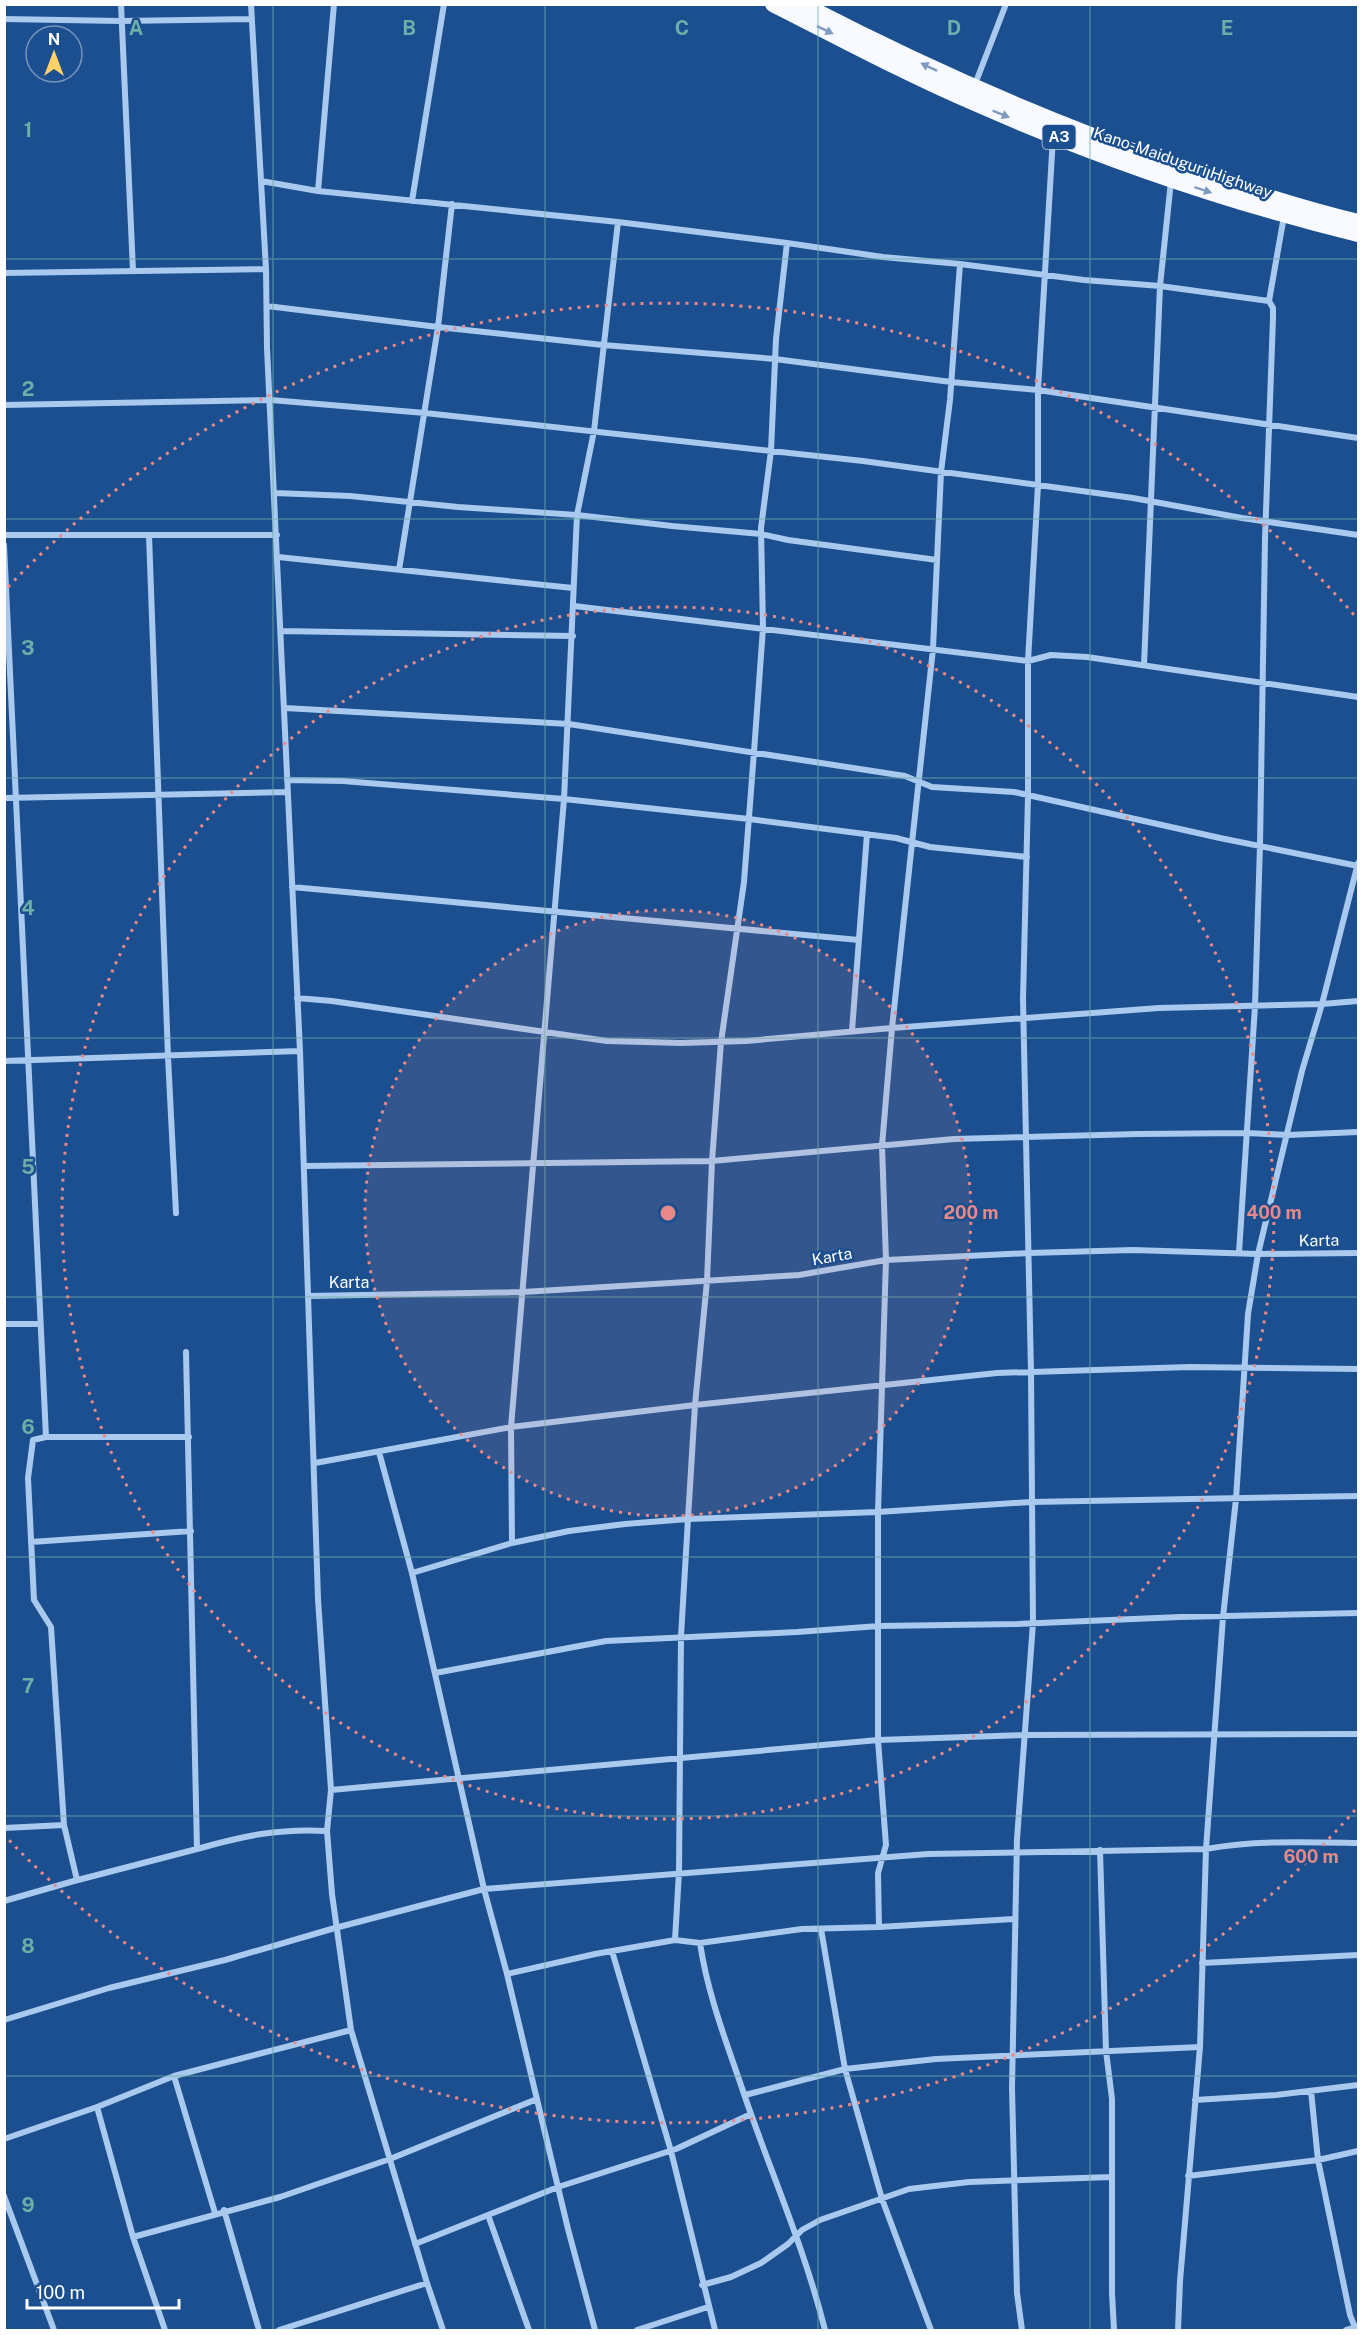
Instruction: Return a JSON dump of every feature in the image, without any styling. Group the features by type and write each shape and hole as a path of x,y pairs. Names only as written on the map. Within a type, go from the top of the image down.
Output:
{"highway":[{"name":"Kano-Maiduguri Highway","path":"773,4 936,85 1054,128 1171,179 1284,215 1359,234"},
{"name":"Kano-Maiduguri Highway","path":"802,4 1054,128 1110,143 1270,198 1359,222"}],"street":[{"path":"121,4 133,271"},
{"path":"251,4 266,269 300,1052 318,1599 331,1790 327,1831 335,1928 351,2030 443,2331"},
{"path":"318,190 334,4"},
{"path":"412,201 444,4"},
{"path":"974,87 1006,4"},
{"path":"4,19 252,20"},
{"path":"1022,2331 1017,2294 1012,2056 1017,1851 1033,1623 1032,1372 1024,1019 1028,661 1038,485 1038,390 1054,128"},
{"path":"1144,665 1160,286 1171,179"},
{"path":"261,181 318,190 618,222 883,257 1160,286 1269,301"},
{"path":"399,570 438,327 452,204"},
{"path":"1239,1253 1255,1006 1273,318 1273,308 1269,301 1284,215"},
{"path":"512,1543 511,1427 564,799 578,515 594,431 618,222"},
{"path":"675,1940 679,1872 681,1636 695,1405 708,1281 712,1161 721,1042 738,931 749,819 763,628 761,534 771,451 775,359 787,243"},
{"path":"879,1927 878,1874 886,1845 878,1740 878,1512 886,1260 882,1146 892,1028 933,649 941,472 960,264"},
{"path":"4,273 266,269"},
{"path":"267,306 603,345 775,359 951,382 1038,390 1359,438"},
{"path":"4,405 271,399 425,413 941,472 1152,501 1359,535"},
{"path":"275,494 410,500 458,507 578,515 761,534 788,540 937,560"},
{"path":"4,535 277,535"},
{"path":"148,535 176,1213"},
{"path":"4,545 18,798 42,1389 46,1399 46,1437"},
{"path":"278,557 573,588"},
{"path":"574,606 1028,661 1051,655 1088,657 1359,697"},
{"path":"281,631 573,636"},
{"path":"285,708 569,724 905,776 932,787 1014,792 1358,865 1302,1071 1258,1254 1248,1314 1236,1499 1223,1617 1206,1849 1200,2047 1188,2176 1178,2331"},
{"path":"288,780 343,781 564,799 749,819 1027,857"},
{"path":"4,798 288,792"},
{"path":"852,1031 867,834"},
{"path":"292,887 738,931 859,940"},
{"path":"297,998 332,1001 607,1041 721,1042 1159,1008 1359,1001"},
{"path":"4,1062 300,1052"},
{"path":"304,1166 712,1161 954,1139 1359,1132"},
{"name":"Karta","path":"309,1296 523,1292 708,1281 799,1275 886,1260 1029,1253 1133,1250 1258,1254 1359,1253"},
{"path":"4,1324 40,1323"},
{"path":"186,1352 197,1850"},
{"path":"315,1463 511,1427 695,1405 997,1374 1190,1367 1359,1369"},
{"path":"77,1880 64,1825 51,1627 34,1600 28,1478 33,1440 46,1437 189,1437"},
{"path":"379,1452 412,1573 484,1889 595,2331"},
{"path":"412,1573 512,1543 569,1531 625,1524 1031,1502 1359,1496"},
{"path":"31,1542 191,1531"},
{"path":"435,1673 606,1641 681,1636 797,1632 879,1626 1359,1613"},
{"path":"331,1790 878,1740 1024,1735 1359,1734"},
{"path":"4,1828 64,1825"},
{"path":"4,1901 242,1837 295,1829 327,1831"},
{"path":"4,2020 109,1988 225,1960 484,1889 928,1854 1206,1849 1255,1845 1359,1843"},
{"path":"1100,1850 1106,2051 1112,2099 1114,2331"},
{"path":"507,1974 675,1940 700,1943 801,1929 1014,1919"},
{"path":"820,1929 845,2069 882,2199 931,2331"},
{"path":"700,1943 705,1978 734,2069 815,2289 825,2331"},
{"path":"612,1951 671,2151 715,2331"},
{"path":"1202,1963 1359,1955"},
{"path":"4,2139 96,2107 174,2076 351,2030"},
{"path":"745,2095 845,2069 936,2059 1200,2047"},
{"path":"174,2076 215,2213"},
{"path":"1195,2100 1359,2085"},
{"path":"1311,2091 1318,2160 1350,2315 1356,2328 1346,2331"},
{"path":"133,2237 224,2210 280,2197 390,2159 537,2098"},
{"path":"96,2107 133,2237 165,2331"},
{"path":"415,2244 558,2187 671,2151 751,2115"},
{"path":"1188,2176 1318,2160 1359,2151"},
{"path":"702,2285 731,2277 761,2263 788,2244 802,2230 820,2220 909,2189 969,2182 1111,2177"},
{"path":"4,2196 54,2331"},
{"path":"224,2210 259,2331"},
{"path":"488,2215 529,2331"},
{"path":"279,2331 427,2283"},
{"path":"637,2331 708,2307"}]}
